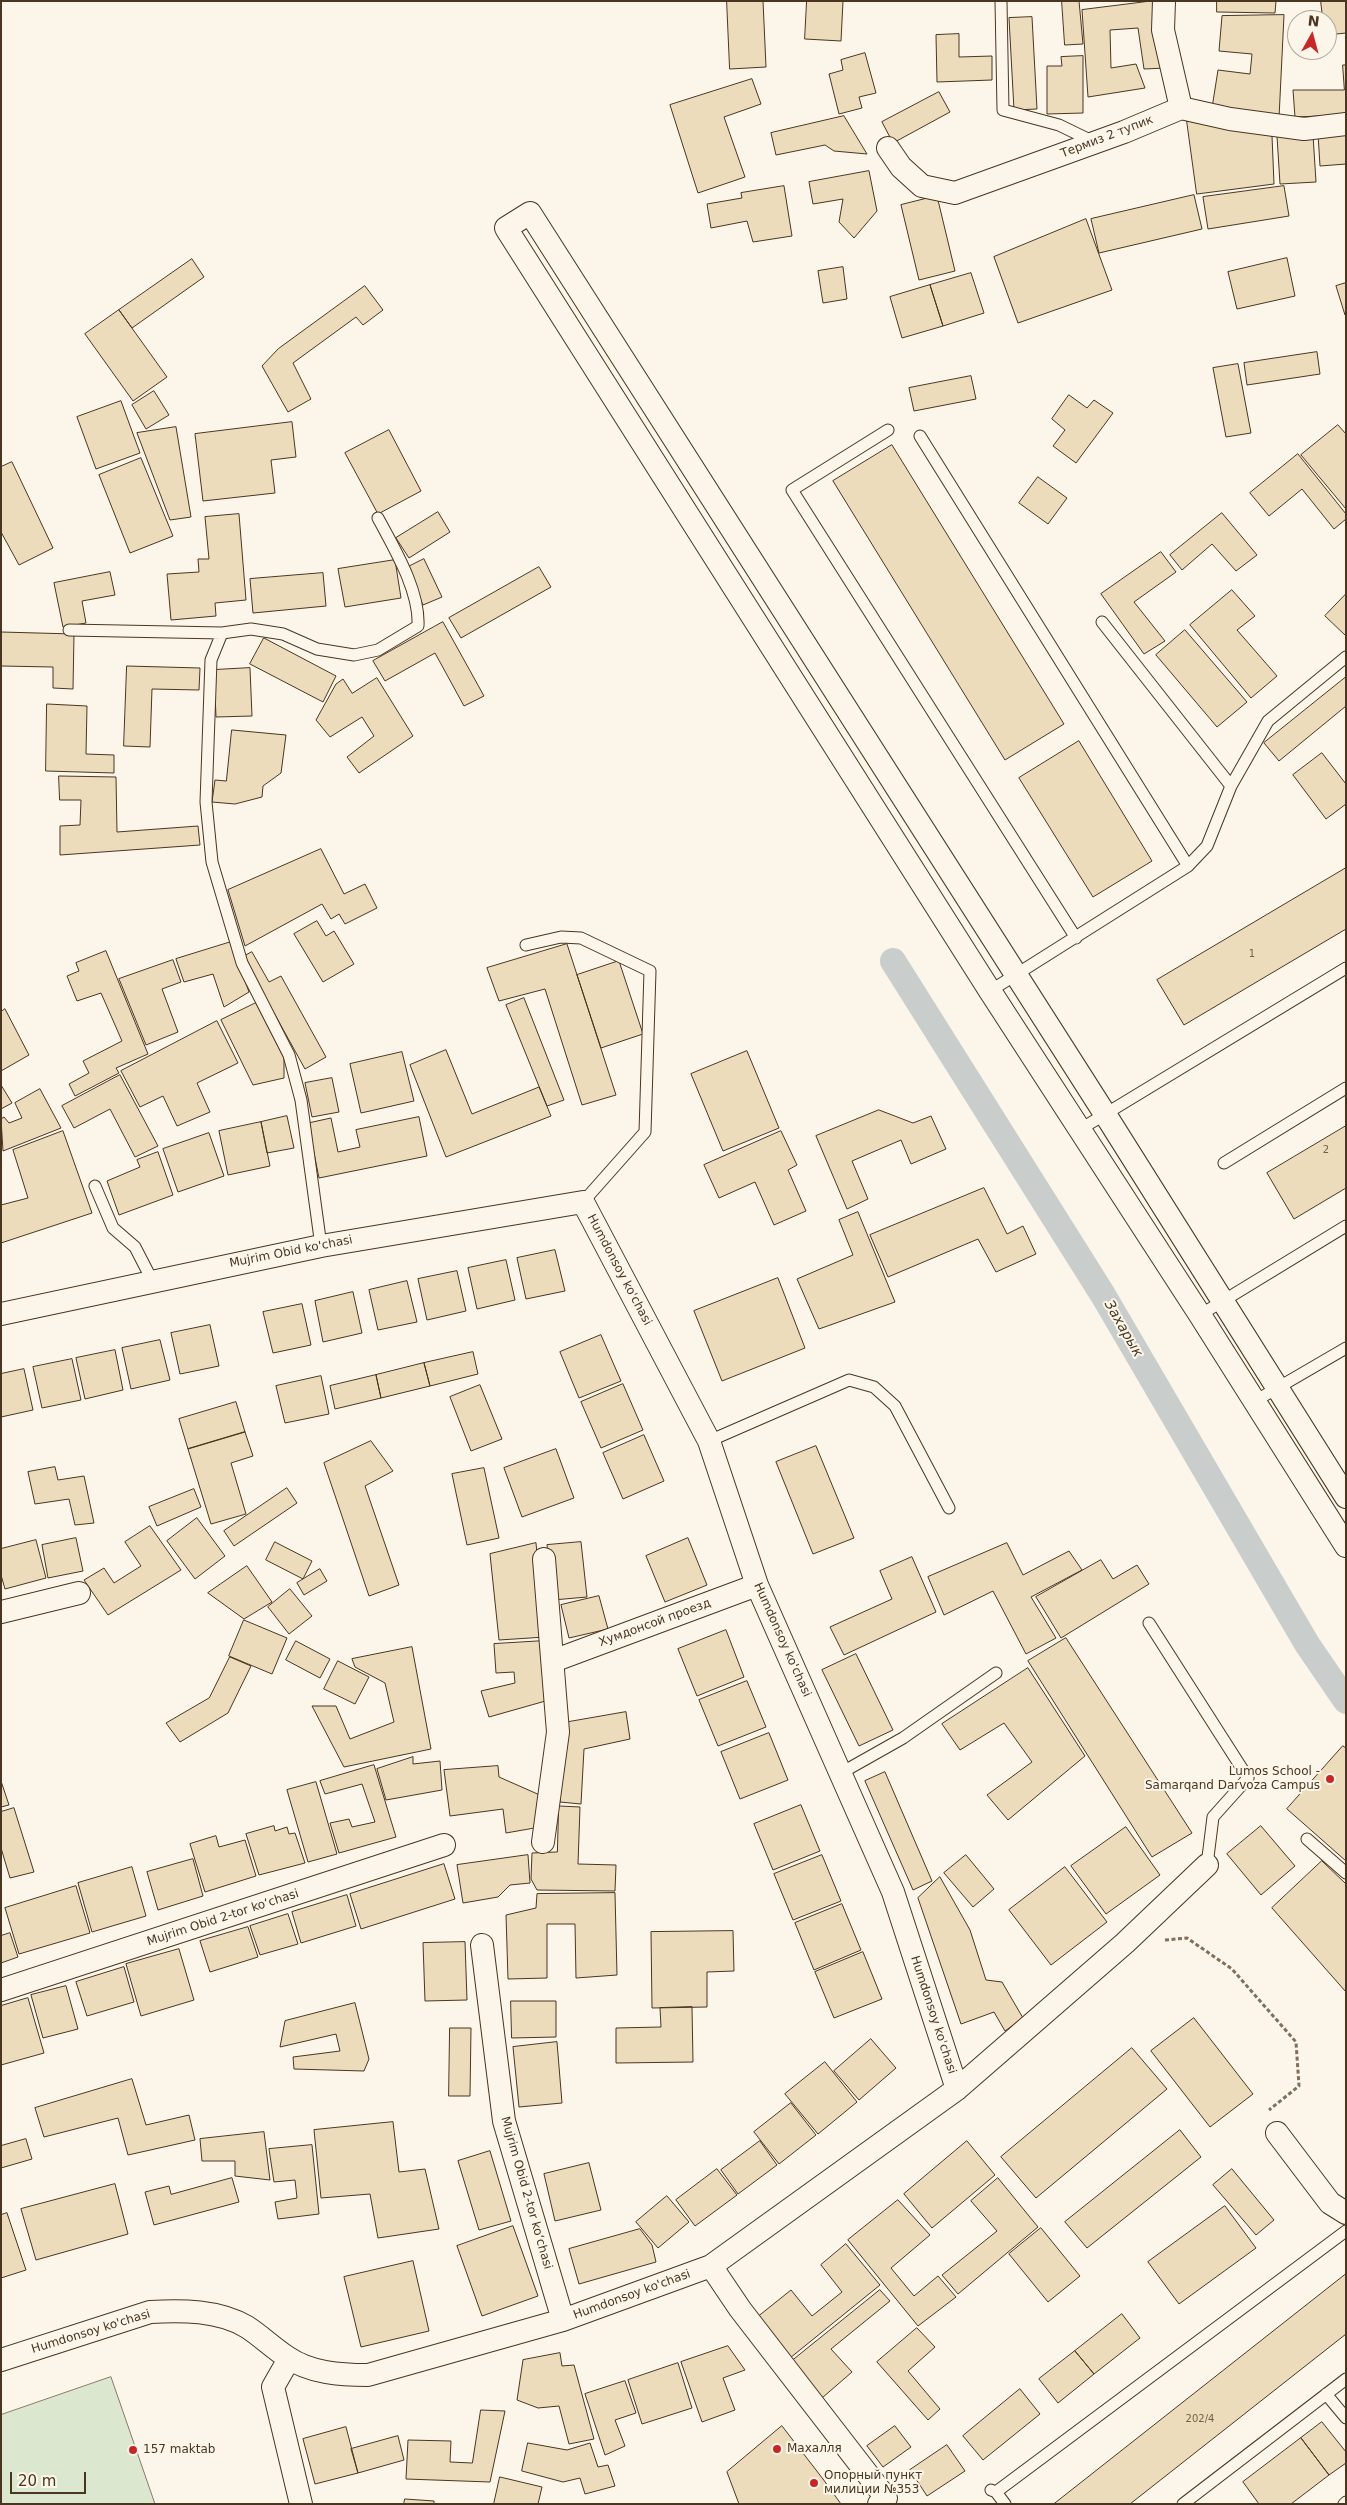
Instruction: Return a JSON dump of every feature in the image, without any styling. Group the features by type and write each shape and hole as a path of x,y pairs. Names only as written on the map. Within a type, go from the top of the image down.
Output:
{"street":[{"path":"1164,1 1163,30 1181,108 1230,119 1304,129 1346,124"},
{"name":"Термиз 2 тупик","path":"888,148 901,167 922,186 955,193 1095,143 1181,108"},
{"path":"1346,1497 1105,1114 530,213 506,228 990,991 1200,1315 1346,1546"},
{"name":"Mujrim Obid ko'chasi","path":"1,1314 152,1280 321,1246 583,1202"},
{"name":"Humdonsoy ko'chasi","path":"583,1202 709,1441 757,1585 893,1892 957,2089"},
{"path":"543,1842 558,1732 544,1559"},
{"name":"Хумдонсой проезд","path":"553,1661 757,1585"},
{"path":"1,1612 78,1593"},
{"name":"Mujrim Obid 2-tor koʻchasi","path":"1,1990 444,1845"},
{"name":"Humdonsoy ko'chasi","path":"1,2360 150,2312 174,2310 223,2318 246,2327 289,2359 310,2369 368,2375 563,2320 711,2266 957,2089 1125,1943 1207,1865"},
{"name":"Mujrim Obid 2-tor koʻchasi","path":"482,1945 504,2121 563,2320"},
{"path":"1277,2134 1330,2203 1346,2212"},
{"path":"711,2266 740,2309 886,2498 879,2504"},
{"path":"289,2359 272,2387 301,2504"}],"lane":[{"path":"1001,1 1003,110 1059,125 1095,143"},
{"path":"888,430 792,490 1076,938"},
{"path":"920,436 1188,866"},
{"path":"69,630 222,633 251,629 282,634 317,649 354,655 378,650 418,626 418,612 400,561 378,518"},
{"path":"1102,622 1231,786"},
{"path":"222,633 211,660 206,802 212,862 242,963 289,1055 302,1100 321,1246"},
{"path":"990,991 1188,866 1207,846 1231,786 1268,721 1346,657"},
{"path":"526,945 561,937 582,938 650,971 645,1132 583,1202"},
{"path":"1079,1130 1346,968"},
{"path":"1224,1163 1346,1088"},
{"path":"95,1186 113,1228 135,1247 152,1280"},
{"path":"1200,1315 1346,1226"},
{"path":"1255,1401 1277,1390 1346,1348"},
{"path":"709,1441 849,1380 874,1387 895,1406 949,1508"},
{"path":"1149,1623 1248,1778 1213,1817 1207,1865"},
{"path":"841,1773 903,1738 996,1673"},
{"path":"1307,1839 1346,1874"},
{"path":"1005,2504 993,2491 1346,2231"},
{"path":"1183,2504 1346,2379"},
{"path":"1326,2394 1346,2418"}],"path":[{"path":"1125,1943 1187,1938 1232,1969 1296,2042 1299,2086 1262,2116"}],"green space":[{"path":"111,2377 155,2504 1,2504 1,2415"}],"building":[{"path":"727,1 763,1 766,67 730,69"},
{"path":"807,1 843,1 841,41 805,39"},
{"path":"1062,1 1079,1 1083,44 1065,45"},
{"path":"1154,1 1166,68 1144,69 1138,28 1110,30 1111,68 1136,64 1145,88 1088,97 1082,10"},
{"path":"1217,1 1276,1 1275,13 1217,12"},
{"path":"1321,1 1346,1 1346,33 1337,34 1337,10 1322,10"},
{"path":"1284,15 1279,118 1212,108 1218,70 1250,74 1252,54 1219,51 1222,16"},
{"path":"1032,17 1037,109 1014,110 1009,18"},
{"path":"959,34 959,57 992,56 992,80 937,82 936,35"},
{"path":"865,53 876,93 859,97 862,108 839,114 829,74 843,70 841,60"},
{"path":"1083,56 1083,113 1047,114 1047,66 1062,66 1061,57"},
{"path":"1343,65 1346,65 1346,115 1295,117 1293,90 1344,90"},
{"path":"752,79 761,104 724,117 745,177 698,193 670,105"},
{"path":"939,92 950,112 893,143 882,122"},
{"path":"844,116 867,154 834,151 825,145 776,155 771,133"},
{"path":"1187,121 1272,136 1274,184 1197,194"},
{"path":"1346,133 1346,164 1320,166 1318,134"},
{"path":"1313,135 1316,182 1280,184 1277,136"},
{"path":"869,171 877,211 854,238 839,222 843,199 813,204 809,182"},
{"path":"784,186 792,236 753,242 747,221 711,228 707,204 742,198 741,193"},
{"path":"1284,186 1289,216 1208,229 1203,197"},
{"path":"1194,195 1202,229 1099,253 1091,219"},
{"path":"937,196 955,271 919,280 901,205"},
{"path":"1086,219 1112,290 1018,323 994,257"},
{"path":"1287,258 1295,296 1237,309 1228,272"},
{"path":"192,259 204,277 132,328 119,310"},
{"path":"843,267 847,299 823,303 818,271"},
{"path":"971,273 984,313 943,326 930,285"},
{"path":"1346,283 1346,315 1345,315 1336,286"},
{"path":"930,285 943,326 902,338 890,297"},
{"path":"365,286 383,310 363,325 356,317 293,363 311,399 288,412 262,366 278,349"},
{"path":"119,310 167,377 133,401 85,334"},
{"path":"1317,352 1320,374 1247,385 1244,363"},
{"path":"1238,364 1251,433 1226,437 1213,368"},
{"path":"971,376 976,399 914,411 909,388"},
{"path":"154,391 169,415 146,429 132,405"},
{"path":"1069,395 1087,408 1094,400 1113,413 1076,463 1053,446 1065,430 1052,419"},
{"path":"121,401 140,453 96,469 77,417"},
{"path":"292,422 296,457 271,460 275,493 203,501 195,434"},
{"path":"1338,425 1346,434 1346,509 1301,455"},
{"path":"176,427 191,517 170,520 137,433"},
{"path":"389,430 421,491 378,514 345,453"},
{"path":"892,445 1064,724 1005,760 833,481"},
{"path":"1298,454 1346,514 1346,519 1334,529 1302,489 1269,516 1250,493"},
{"path":"141,458 173,536 130,553 99,475"},
{"path":"12,462 53,548 19,565 1,532 1,467"},
{"path":"1038,477 1067,498 1048,524 1019,503"},
{"path":"438,512 450,532 409,558 396,538"},
{"path":"1222,513 1257,555 1236,571 1212,544 1182,570 1170,555"},
{"path":"239,514 246,600 215,603 216,616 171,620 167,574 199,572 198,559 209,559 205,517"},
{"path":"1161,552 1176,572 1134,602 1165,641 1144,654 1101,594"},
{"path":"424,559 442,597 423,605 406,568"},
{"path":"395,560 401,598 345,607 338,569"},
{"path":"539,567 551,587 461,638 449,618"},
{"path":"110,572 115,595 82,601 86,623 63,627 54,583"},
{"path":"323,573 326,606 253,613 250,579"},
{"path":"1232,590 1255,616 1237,630 1277,676 1251,698 1190,625"},
{"path":"1346,594 1346,636 1325,616"},
{"path":"443,622 484,696 464,706 435,653 385,681 373,661"},
{"path":"1185,630 1247,702 1217,727 1156,655"},
{"path":"1,632 74,634 73,689 53,688 53,667 1,666"},
{"path":"264,638 336,676 323,702 250,664"},
{"path":"127,666 200,668 199,690 152,689 150,747 124,746"},
{"path":"250,668 252,716 216,717 214,670"},
{"path":"1346,677 1346,706 1279,761 1264,743"},
{"path":"377,678 413,736 359,773 347,757 374,736 362,717 330,737 316,720 336,684 343,679 352,693"},
{"path":"47,704 87,706 86,754 114,755 114,773 46,771"},
{"path":"232,730 286,735 281,773 263,786 262,797 235,804 212,802 215,780 226,781"},
{"path":"1079,741 1152,861 1093,897 1019,778"},
{"path":"1322,753 1346,784 1346,804 1326,819 1293,775"},
{"path":"59,776 116,777 117,832 198,826 200,845 60,855 60,826 80,825 81,800 60,800"},
{"path":"321,849 344,894 365,884 377,908 345,924 339,914 331,919 322,904 245,946 228,890"},
{"path":"1346,868 1346,929 1184,1025 1157,980"},
{"path":"317,921 326,936 334,931 354,964 323,982 294,934"},
{"path":"231,942 249,992 224,1007 213,974 184,982 176,959"},
{"path":"567,944 616,1095 582,1105 545,989 499,1001 487,968"},
{"path":"106,951 148,1054 116,1068 119,1073 75,1096 69,1084 89,1073 83,1061 122,1041 101,993 77,1001 67,976 79,971 76,963"},
{"path":"252,952 269,982 281,976 326,1057 305,1069 243,957"},
{"path":"173,960 181,982 162,989 178,1032 146,1045 119,979"},
{"path":"619,961 643,1034 601,1048 577,975"},
{"path":"524,998 564,1100 547,1106 506,1005"},
{"path":"256,1003 284,1058 284,1078 253,1085 221,1020"},
{"path":"5,1009 29,1055 1,1071 1,1012"},
{"path":"217,1021 238,1063 197,1083 210,1112 177,1126 163,1096 140,1107 121,1071"},
{"path":"446,1050 472,1114 539,1087 551,1116 446,1157 410,1065"},
{"path":"747,1051 779,1128 723,1151 691,1074"},
{"path":"402,1052 414,1101 361,1113 350,1064"},
{"path":"120,1075 158,1146 135,1157 110,1109 74,1128 62,1106"},
{"path":"332,1078 339,1112 312,1117 305,1083"},
{"path":"1,1085 12,1103 1,1109"},
{"path":"40,1089 61,1128 3,1151 1,1119 4,1117 9,1123 22,1118 15,1103"},
{"path":"879,1110 913,1123 931,1116 946,1149 911,1164 901,1140 852,1161 868,1199 847,1209 816,1136"},
{"path":"287,1116 294,1148 267,1153 261,1122"},
{"path":"419,1117 427,1156 319,1178 308,1123 331,1118 338,1152 360,1147 356,1130"},
{"path":"261,1122 270,1166 228,1175 219,1131"},
{"path":"1346,1126 1346,1188 1294,1219 1267,1173"},
{"path":"63,1131 92,1213 1,1243 1,1205 28,1198 13,1150"},
{"path":"781,1131 797,1165 788,1170 806,1211 774,1225 755,1182 719,1198 704,1165"},
{"path":"209,1133 224,1176 178,1192 163,1149"},
{"path":"158,1152 173,1195 119,1215 107,1181 140,1167 137,1160"},
{"path":"984,1188 1007,1234 1023,1226 1036,1254 996,1272 978,1239 888,1277 870,1235"},
{"path":"858,1212 895,1302 819,1329 797,1279 853,1255 839,1220"},
{"path":"555,1250 565,1291 526,1299 517,1258"},
{"path":"506,1260 515,1300 477,1309 468,1268"},
{"path":"457,1271 466,1311 427,1320 418,1279"},
{"path":"778,1278 805,1348 722,1381 694,1311"},
{"path":"407,1281 417,1322 378,1330 369,1290"},
{"path":"353,1292 362,1333 323,1342 315,1301"},
{"path":"302,1304 311,1345 273,1353 263,1312"},
{"path":"210,1325 219,1366 180,1374 171,1333"},
{"path":"601,1335 621,1381 579,1398 560,1352"},
{"path":"160,1340 170,1380 131,1389 122,1348"},
{"path":"115,1350 123,1390 85,1399 76,1358"},
{"path":"473,1352 478,1374 430,1386 424,1363"},
{"path":"72,1359 81,1400 42,1408 33,1367"},
{"path":"424,1363 430,1386 381,1398 376,1375"},
{"path":"24,1369 33,1410 1,1417 1,1374"},
{"path":"376,1375 381,1398 335,1409 330,1386"},
{"path":"321,1376 329,1414 285,1423 276,1386"},
{"path":"623,1384 643,1430 601,1448 581,1402"},
{"path":"480,1385 502,1439 471,1451 450,1397"},
{"path":"236,1402 245,1432 188,1449 179,1419"},
{"path":"245,1432 253,1456 231,1463 246,1514 211,1524 188,1449"},
{"path":"644,1435 664,1481 623,1499 603,1453"},
{"path":"371,1441 393,1471 365,1486 399,1585 369,1596 324,1463"},
{"path":"816,1446 854,1538 813,1554 776,1462"},
{"path":"556,1449 574,1498 522,1517 504,1468"},
{"path":"55,1467 58,1480 84,1476 94,1523 75,1525 69,1499 35,1504 28,1472"},
{"path":"484,1468 499,1538 467,1545 452,1474"},
{"path":"287,1488 297,1503 234,1546 224,1531"},
{"path":"194,1489 201,1507 157,1526 149,1507"},
{"path":"197,1518 225,1556 195,1579 167,1541"},
{"path":"150,1526 181,1570 108,1615 84,1580 104,1568 114,1583 141,1566 125,1542"},
{"path":"76,1538 83,1571 48,1578 42,1545"},
{"path":"688,1538 707,1585 665,1602 646,1556"},
{"path":"36,1540 46,1578 5,1589 1,1575 1,1549"},
{"path":"275,1542 312,1561 303,1579 266,1560"},
{"path":"581,1542 587,1597 553,1600 547,1545"},
{"path":"536,1543 545,1637 499,1640 490,1554"},
{"path":"1007,1543 1023,1575 1069,1551 1082,1570 1031,1597 1056,1638 1026,1654 993,1591 944,1615 928,1577"},
{"path":"912,1557 936,1612 844,1655 830,1627 892,1599 880,1571"},
{"path":"1101,1560 1113,1579 1137,1565 1149,1584 1061,1638 1036,1597"},
{"path":"247,1566 272,1602 244,1619 208,1593"},
{"path":"320,1569 327,1581 304,1595 297,1583"},
{"path":"290,1589 312,1616 289,1634 268,1607"},
{"path":"599,1596 608,1629 569,1638 561,1605"},
{"path":"244,1620 287,1638 272,1674 229,1656"},
{"path":"726,1630 744,1677 697,1696 678,1649"},
{"path":"1066,1638 1192,1833 1152,1857 1028,1661"},
{"path":"296,1641 330,1659 320,1678 286,1660"},
{"path":"544,1641 549,1700 489,1717 481,1691 515,1683 514,1672 496,1673 494,1644"},
{"path":"412,1647 431,1749 344,1767 312,1706 336,1706 350,1739 394,1722 385,1683 355,1667 352,1659"},
{"path":"856,1654 893,1730 859,1746 822,1670"},
{"path":"230,1657 251,1666 228,1713 180,1742 166,1723 209,1698"},
{"path":"338,1661 369,1677 355,1704 324,1689"},
{"path":"1028,1668 1085,1756 1008,1820 987,1795 1032,1762 1004,1723 960,1750 942,1724"},
{"path":"747,1681 766,1727 718,1746 699,1700"},
{"path":"626,1712 630,1739 584,1749 581,1804 560,1802 563,1723"},
{"path":"769,1733 788,1780 740,1799 721,1752"},
{"name":"Lumos School - Samarqand Darvoza Campus","path":"1343,1746 1346,1748 1346,1861 1287,1809"},
{"path":"413,1757 413,1764 440,1761 442,1790 386,1800 377,1769"},
{"path":"374,1765 396,1837 339,1853 330,1823 349,1819 352,1827 375,1822 362,1784 325,1794 320,1781"},
{"path":"498,1766 499,1777 542,1796 540,1827 506,1833 503,1809 450,1816 444,1770"},
{"path":"885,1772 932,1881 913,1890 865,1781"},
{"path":"1,1781 9,1805 1,1807"},
{"path":"316,1782 337,1854 308,1862 287,1790"},
{"path":"801,1805 820,1851 773,1870 754,1824"},
{"path":"559,1806 580,1807 578,1864 616,1865 615,1891 537,1890 531,1879 532,1853 557,1852"},
{"path":"14,1808 34,1872 10,1878 1,1848 1,1812"},
{"path":"274,1826 275,1831 287,1827 289,1834 295,1833 305,1863 259,1875 246,1834"},
{"path":"1261,1826 1295,1866 1261,1895 1227,1854"},
{"path":"1126,1827 1160,1875 1106,1914 1071,1866"},
{"path":"216,1836 219,1847 245,1840 256,1876 205,1892 190,1844"},
{"path":"528,1855 530,1883 510,1885 498,1897 463,1903 457,1865"},
{"path":"822,1855 841,1901 793,1920 774,1874"},
{"path":"966,1855 994,1889 973,1907 944,1873"},
{"path":"193,1859 203,1896 158,1910 147,1872"},
{"path":"1322,1861 1346,1884 1346,1992 1272,1908"},
{"path":"444,1864 455,1899 361,1929 350,1894"},
{"path":"132,1867 146,1916 92,1932 78,1883"},
{"path":"1065,1867 1107,1922 1051,1965 1009,1910"},
{"path":"940,1877 970,1930 986,1980 1002,1982 1023,2018 1005,2031 994,2012 961,2024 918,1898"},
{"path":"76,1886 90,1933 19,1954 5,1908"},
{"path":"615,1893 617,1975 576,1978 575,1924 547,1924 547,1978 508,1979 506,1915 536,1908 537,1894"},
{"path":"347,1895 356,1926 301,1943 292,1912"},
{"path":"842,1904 861,1950 814,1970 795,1923"},
{"path":"288,1914 298,1944 260,1955 250,1926"},
{"path":"248,1927 258,1957 210,1972 200,1941"},
{"path":"733,1931 734,1971 707,1972 707,2007 652,2008 651,1932"},
{"path":"10,1933 18,1957 1,1963 1,1936"},
{"path":"465,1942 467,2000 425,2001 423,1943"},
{"path":"179,1949 194,2000 141,2016 126,1964"},
{"path":"863,1952 882,1999 834,2018 815,1972"},
{"path":"124,1967 134,2002 87,2016 76,1982"},
{"path":"66,1986 78,2029 43,2038 31,1995"},
{"path":"28,1998 44,2053 1,2065 1,2006"},
{"path":"511,2001 556,2001 556,2037 512,2038"},
{"path":"355,2003 369,2059 364,2071 294,2069 293,2057 340,2051 336,2034 280,2047 285,2021"},
{"path":"692,2007 693,2062 616,2063 616,2028 661,2027 660,2008"},
{"path":"1194,2018 1253,2094 1210,2127 1151,2051"},
{"path":"450,2028 471,2028 470,2096 449,2096"},
{"path":"871,2039 896,2068 859,2100 834,2071"},
{"path":"557,2042 562,2103 519,2107 513,2047"},
{"path":"1132,2048 1167,2089 1036,2198 1001,2157"},
{"path":"825,2062 857,2102 818,2134 785,2094"},
{"path":"132,2079 146,2125 189,2115 195,2140 128,2155 118,2118 44,2137 35,2108"},
{"path":"791,2103 816,2135 779,2164 754,2132"},
{"path":"393,2122 399,2172 425,2169 439,2229 378,2238 370,2194 321,2198 314,2130"},
{"path":"1180,2130 1201,2157 1087,2248 1065,2222"},
{"path":"264,2132 270,2180 235,2176 235,2161 202,2161 200,2139"},
{"path":"26,2139 32,2159 1,2168 1,2146"},
{"path":"760,2141 777,2165 738,2194 721,2170"},
{"path":"967,2141 995,2175 932,2228 904,2194"},
{"path":"312,2145 319,2214 278,2219 275,2202 297,2198 295,2180 274,2182 269,2149"},
{"path":"490,2151 511,2221 479,2230 458,2161"},
{"path":"589,2163 601,2210 555,2221 544,2174"},
{"path":"717,2169 737,2195 695,2226 676,2200"},
{"path":"1232,2169 1274,2220 1256,2235 1213,2185"},
{"path":"232,2178 239,2202 154,2225 145,2192 169,2186 171,2194"},
{"path":"998,2178 1038,2227 958,2294 942,2275 997,2231 971,2201"},
{"path":"115,2184 128,2234 36,2260 21,2209"},
{"path":"667,2196 689,2222 658,2248 636,2222"},
{"path":"898,2200 930,2235 891,2268 914,2296 938,2276 956,2297 918,2326 848,2240"},
{"path":"1225,2206 1256,2248 1179,2304 1148,2262"},
{"path":"7,2213 26,2270 1,2278 1,2215"},
{"path":"513,2226 538,2296 482,2316 457,2246"},
{"path":"1041,2228 1080,2276 1048,2302 1009,2254"},
{"path":"640,2229 652,2245 656,2262 579,2284 569,2249"},
{"path":"846,2244 880,2285 790,2358 756,2318 791,2290 812,2316 842,2292 821,2265"},
{"path":"413,2261 429,2331 361,2347 344,2277"},
{"path":"1346,2274 1346,2334 1130,2504 1054,2504"},
{"path":"880,2290 890,2301 831,2349 852,2372 822,2398 792,2361"},
{"path":"1122,2314 1140,2338 1094,2374 1075,2351"},
{"path":"917,2328 935,2347 908,2371 940,2409 928,2420 877,2362"},
{"path":"728,2346 745,2370 723,2378 735,2410 702,2422 681,2362"},
{"path":"1075,2351 1094,2374 1058,2403 1039,2379"},
{"path":"560,2353 562,2366 574,2365 594,2439 569,2444 559,2406 538,2408 517,2400 523,2360"},
{"path":"678,2363 692,2408 642,2424 628,2380"},
{"path":"625,2381 636,2413 615,2420 625,2446 605,2455 585,2394"},
{"path":"1020,2389 1040,2414 983,2460 963,2436"},
{"path":"481,2410 505,2411 490,2482 406,2479 408,2440 451,2441 450,2462 472,2463"},
{"path":"1322,2422 1346,2452 1346,2463 1329,2475 1301,2438"},
{"name":"Махалля","path":"782,2426 841,2504 739,2504 727,2472"},
{"path":"895,2426 911,2447 883,2467 867,2446"},
{"path":"346,2427 358,2473 315,2484 303,2439"},
{"path":"398,2436 404,2460 358,2473 351,2449"},
{"path":"1301,2438 1329,2475 1291,2504 1259,2504 1243,2482"},
{"path":"528,2443 567,2450 590,2443 598,2467 608,2465 615,2486 585,2494 580,2478 563,2482 522,2471"},
{"path":"947,2445 965,2471 927,2496 910,2470"},
{"path":"500,2477 542,2487 538,2504 494,2504"},
{"path":"405,2499 434,2501 434,2504 404,2504"}],"waterway":[{"name":"Захарык","path":"893,961 1103,1295 1307,1644 1346,1701"}],"place":[{"name":"Lumos School - Samarqand Darvoza Campus","path":"1330,1779"},
{"name":"Махалля","path":"777,2449"},
{"name":"157 maktab","path":"133,2450"},
{"name":"Опорный пункт милиции №353","path":"814,2483"}]}
